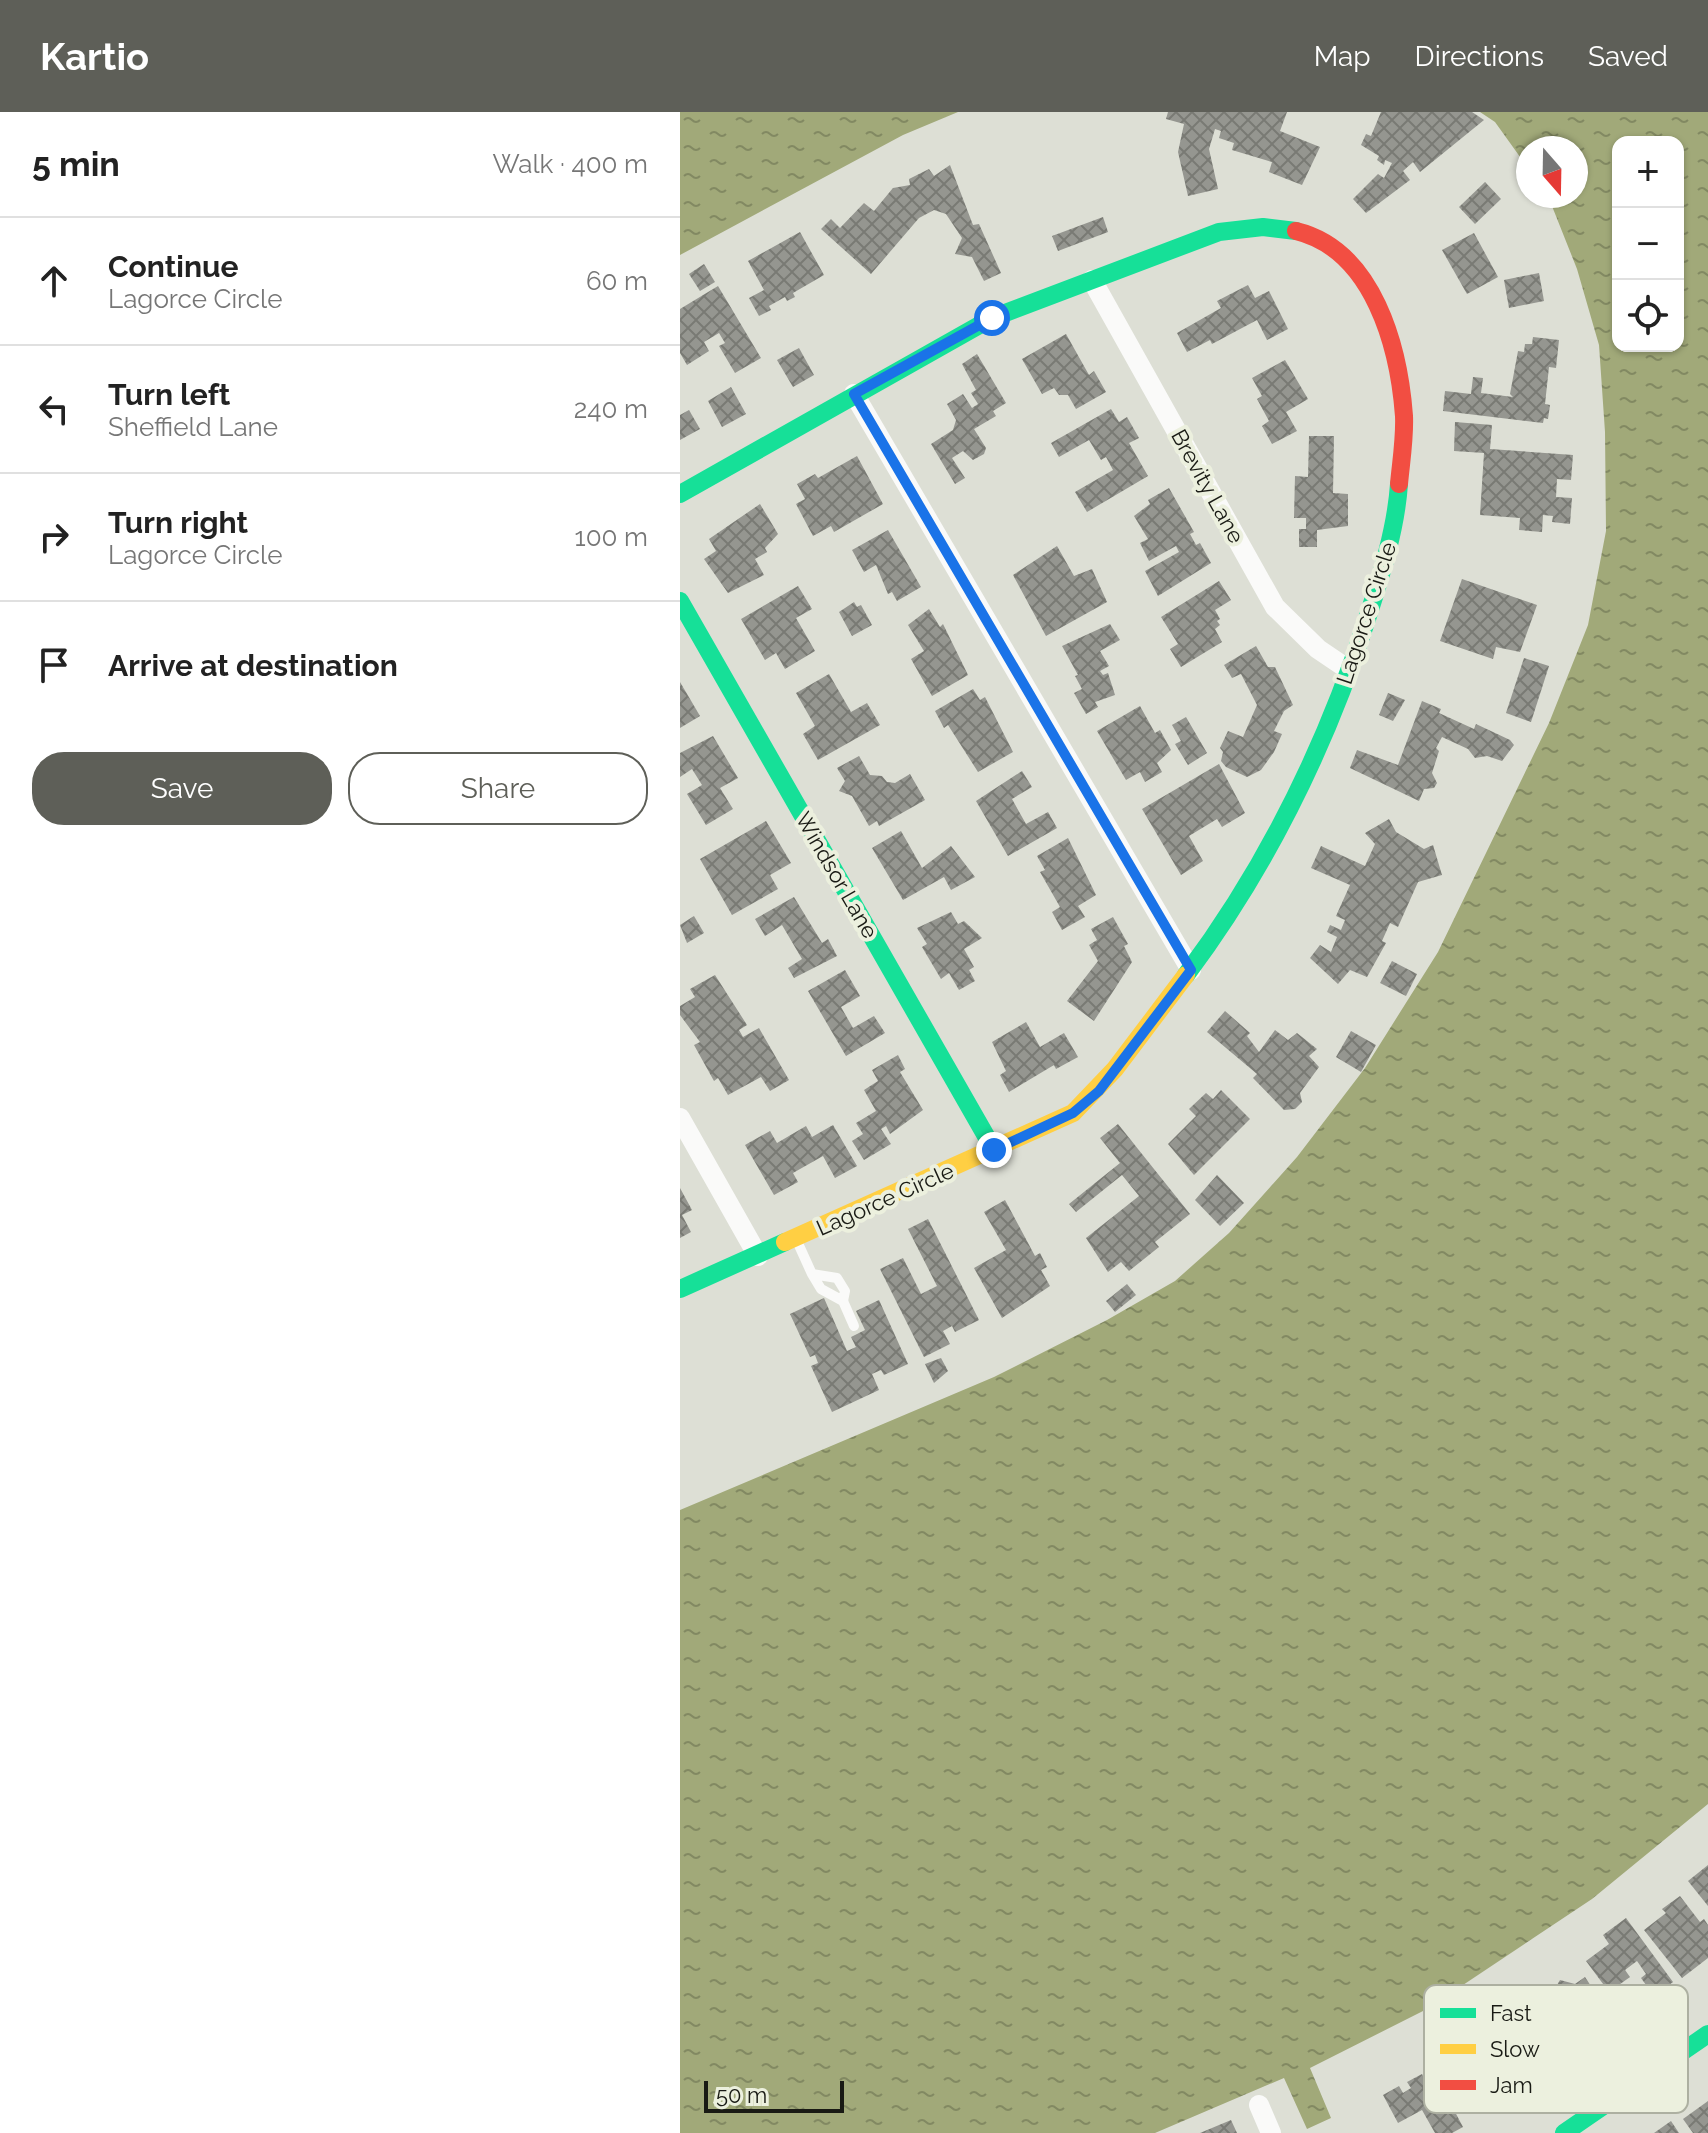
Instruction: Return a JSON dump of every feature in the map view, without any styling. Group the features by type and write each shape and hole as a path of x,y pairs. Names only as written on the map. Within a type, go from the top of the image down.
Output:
{"street":[{"name":"Lagorce Circle","path":"680,494 992,318 1219,232 1265,225 1288,227 1322,240 1353,265 1374,296 1394,342 1404,402 1400,475 1384,569 1323,740 1257,869 1191,970 1099,1091 1073,1113 680,1289"},
{"name":"Brevity Lane","path":"1092,280 1275,607 1318,649 1349,670"},
{"path":"854,394 1191,970"},
{"name":"Windsor Lane","path":"680,601 994,1150"},
{"path":"680,1118 758,1256"},
{"path":"1688,2048 1708,2034"},
{"path":"1259,2105 1271,2133"},
{"path":"1564,2133 1593,2113"}],"lane":[{"path":"796,1239 821,1289 843,1301"},
{"path":"812,1274 837,1278 845,1291 843,1301 854,1326"}],"water":[{"path":"680,112 958,112 903,135 680,255"},
{"path":"1480,112 1708,112 1708,1804 1592,1899 1463,1985 1424,1985 1424,2011 1310,2068 1331,2118 1307,2129 1284,2078 1155,2133 680,2133 680,1510 994,1377 1107,1320 1175,1281 1229,1233 1297,1157 1365,1068 1438,952 1549,723 1588,625 1606,531 1605,432 1599,345 1577,269 1553,208 1588,208 1588,136 1516,136 1516,151 1495,122"}],"building":[{"path":"1168,112 1287,112 1280,131 1320,147 1302,185 1269,172 1272,162 1232,150 1234,143 1219,138 1221,131 1215,129 1209,149 1218,189 1188,196 1178,152 1184,124 1166,119"},
{"path":"1381,112 1472,112 1484,120 1420,172 1413,162 1403,171 1410,180 1366,213 1353,199 1378,174 1384,178 1392,163 1385,160 1384,165 1377,160 1379,156 1361,145 1366,134 1371,136"},
{"path":"950,165 973,225 979,224 1001,273 984,281 972,257 955,254 962,238 946,214 934,210 919,218 871,274 821,229 831,219 840,228 864,203 874,211 893,188 910,185 909,179 929,169 934,176"},
{"path":"1485,182 1501,199 1475,224 1459,207"},
{"path":"1103,217 1108,232 1058,251 1052,236"},
{"path":"800,232 824,275 793,293 795,297 787,301 785,297 759,316 749,298 764,290 748,261"},
{"path":"1474,233 1498,277 1467,294 1442,250"},
{"path":"704,264 715,282 700,291 689,274"},
{"path":"1539,273 1544,301 1509,308 1504,280"},
{"path":"1248,285 1255,298 1269,291 1288,329 1267,340 1257,320 1212,344 1210,340 1187,352 1177,333 1221,308 1217,301"},
{"path":"718,286 761,358 735,373 719,346 725,343 719,333 704,342 709,351 687,365 680,353 680,309"},
{"path":"1066,334 1089,375 1094,371 1106,392 1076,409 1068,395 1059,395 1054,388 1042,394 1022,359"},
{"path":"1533,337 1559,340 1556,368 1549,367 1545,404 1550,405 1548,419 1544,418 1543,423 1443,411 1445,391 1471,394 1473,377 1483,378 1481,393 1513,397 1510,394 1518,351 1524,352 1525,344 1532,344"},
{"path":"799,348 814,375 793,387 777,360"},
{"path":"977,354 1006,403 993,411 996,416 974,429 986,448 984,454 973,460 963,451 952,458 965,478 955,484 931,444 953,430 956,420 947,404 963,394 972,408 978,404 971,393 976,390 962,364"},
{"path":"1285,360 1308,399 1286,412 1297,431 1272,444 1262,426 1269,421 1257,399 1262,396 1252,378"},
{"path":"731,387 746,414 722,427 708,401"},
{"path":"1111,409 1119,422 1127,417 1139,438 1129,443 1148,476 1087,512 1075,492 1113,470 1106,457 1101,460 1089,440 1059,457 1051,443"},
{"path":"689,410 700,429 680,440 680,415"},
{"path":"1455,422 1492,425 1490,449 1573,455 1571,480 1557,479 1556,497 1572,498 1570,524 1552,522 1553,516 1543,515 1542,532 1519,530 1520,518 1480,515 1484,453 1454,451"},
{"path":"1309,436 1334,436 1333,493 1348,494 1348,526 1317,530 1317,547 1299,547 1299,529 1306,529 1306,518 1294,518 1295,476 1308,477"},
{"path":"857,456 883,504 834,532 831,526 813,536 796,504 805,499 797,484 815,474 818,478"},
{"path":"1169,488 1194,532 1190,534 1196,545 1200,543 1211,563 1158,596 1145,571 1179,552 1176,546 1149,561 1140,543 1148,539 1134,516 1150,504 1148,500"},
{"path":"760,504 778,534 765,548 767,552 755,559 764,575 728,593 704,559 716,551 709,539"},
{"path":"888,530 921,587 897,601 892,592 888,594 876,565 864,572 852,550"},
{"path":"1057,546 1074,576 1092,569 1107,602 1046,636 1013,575"},
{"path":"1462,579 1537,605 1520,652 1496,647 1493,659 1440,641"},
{"path":"1219,581 1231,600 1215,610 1220,625 1215,629 1222,642 1181,667 1170,649 1178,644 1161,617"},
{"path":"798,586 812,609 796,618 815,651 785,669 776,653 765,660 741,619"},
{"path":"854,602 857,607 861,605 872,625 852,636 839,612"},
{"path":"929,609 940,627 943,624 968,675 932,696 911,659 924,651 908,625"},
{"path":"1110,624 1120,640 1100,651 1109,666 1100,671 1103,675 1108,673 1115,695 1095,702 1098,707 1086,714 1074,693 1082,689 1075,676 1078,675 1062,646"},
{"path":"1256,646 1268,667 1275,667 1293,705 1284,711 1274,731 1282,734 1274,752 1261,770 1247,777 1226,767 1221,761 1223,752 1220,748 1228,731 1243,737 1257,705 1241,674 1232,678 1224,665"},
{"path":"1524,658 1549,666 1531,722 1506,713"},
{"path":"829,674 851,712 867,703 880,725 818,760 803,734 815,726 796,693"},
{"path":"680,682 700,716 680,728"},
{"path":"973,689 980,700 985,697 1013,752 978,772 948,725 944,728 935,711"},
{"path":"1388,693 1405,700 1393,721 1379,715"},
{"path":"1422,701 1441,709 1439,713 1474,729 1476,724 1510,740 1514,745 1502,761 1487,756 1475,758 1468,749 1442,737 1436,748 1439,751 1432,773 1437,783 1434,788 1424,789 1419,801 1350,768 1357,750 1398,765"},
{"path":"1140,706 1155,733 1160,730 1171,750 1157,763 1162,772 1145,782 1140,772 1126,780 1097,731"},
{"path":"1186,717 1207,753 1188,765 1175,744 1181,741 1172,725"},
{"path":"713,736 738,778 720,788 733,809 706,825 687,794 702,785 692,769 680,777 680,753"},
{"path":"859,756 870,775 882,776 887,782 895,783 910,774 925,800 879,826 877,821 869,826 852,796 839,791 845,781 837,768"},
{"path":"1219,764 1245,813 1222,827 1217,819 1189,836 1203,861 1181,875 1142,809"},
{"path":"1022,771 1032,787 1012,799 1026,824 1048,812 1057,828 1008,856 976,801"},
{"path":"1389,819 1396,832 1424,849 1433,845 1442,875 1418,882 1398,927 1390,923 1382,941 1386,943 1367,977 1350,970 1338,984 1310,958 1320,945 1331,952 1337,937 1327,932 1330,925 1341,930 1345,920 1336,916 1350,885 1311,868 1321,846 1365,866 1375,844 1365,833"},
{"path":"766,821 791,863 770,875 778,889 732,915 700,859"},
{"path":"901,831 922,868 951,846 975,877 951,890 944,877 903,900 872,848"},
{"path":"1068,838 1096,895 1078,906 1085,917 1062,930 1052,912 1060,907 1040,872 1045,870 1037,856"},
{"path":"794,897 822,943 828,939 837,956 794,978 788,968 802,959 782,925 765,936 755,919"},
{"path":"951,912 958,924 964,921 982,938 964,949 974,967 969,970 975,981 959,990 949,973 941,979 922,947 927,944 917,928"},
{"path":"694,916 704,933 687,943 680,925"},
{"path":"1113,917 1128,944 1124,946 1132,962 1094,1021 1067,1001 1098,961 1089,945 1097,940 1091,929"},
{"path":"1392,961 1417,974 1406,996 1380,983"},
{"path":"845,970 860,996 841,1007 853,1028 874,1016 885,1033 846,1056 808,991"},
{"path":"715,975 747,1025 739,1030 743,1037 759,1028 789,1080 770,1091 761,1077 728,1095 718,1078 714,1081 694,1045 700,1042 680,1015 680,1006 695,997 690,989"},
{"path":"1225,1011 1250,1033 1247,1036 1259,1052 1275,1030 1288,1040 1297,1033 1317,1049 1309,1056 1319,1067 1300,1093 1302,1102 1295,1109 1284,1110 1253,1078 1257,1074 1207,1032"},
{"path":"1026,1022 1040,1047 1064,1033 1078,1057 1056,1069 1054,1065 1009,1092 1000,1075 1006,1071 992,1042"},
{"path":"1351,1031 1376,1045 1361,1072 1336,1057"},
{"path":"898,1055 905,1069 900,1072 923,1110 890,1134 886,1126 881,1129 891,1144 864,1160 852,1141 863,1134 856,1123 876,1111 864,1090 878,1081 872,1070"},
{"path":"1221,1090 1250,1119 1194,1175 1168,1144 1196,1116 1189,1109 1206,1093 1213,1099"},
{"path":"1118,1124 1190,1214 1155,1242 1159,1247 1129,1271 1121,1262 1108,1272 1086,1238 1139,1196 1122,1175 1076,1212 1069,1204 1120,1163 1100,1138"},
{"path":"833,1125 857,1166 835,1178 823,1156 793,1173 798,1182 774,1195 745,1145 770,1131 777,1143 806,1126 812,1137"},
{"path":"1217,1175 1244,1203 1220,1226 1195,1200"},
{"path":"680,1188 692,1210 682,1215 691,1232 680,1238"},
{"path":"1005,1200 1035,1256 1040,1253 1047,1267 1041,1270 1050,1286 1002,1318 974,1268 1006,1250 984,1212"},
{"path":"928,1219 979,1320 955,1332 952,1326 943,1331 950,1344 924,1357 880,1269 903,1258 921,1294 937,1286 908,1229"},
{"path":"1127,1284 1136,1295 1115,1312 1106,1301"},
{"path":"824,1298 847,1351 856,1347 851,1337 865,1330 856,1311 879,1300 908,1364 884,1375 881,1370 872,1374 879,1390 832,1412 811,1366 818,1363 815,1355 810,1357 790,1314"},
{"path":"941,1358 948,1371 934,1383 925,1364"},
{"path":"1708,1865 1708,1906 1688,1881"},
{"path":"1680,1896 1700,1922 1704,1919 1708,1925 1708,1958 1682,1978 1644,1930 1666,1913 1662,1909"},
{"path":"1626,1918 1673,1982 1669,1985 1646,1985 1641,1978 1646,1974 1637,1961 1625,1970 1630,1977 1619,1985 1604,1985 1586,1961 1609,1944 1603,1935"},
{"path":"1585,1977 1590,1985 1557,1985 1560,1980 1575,1984"},
{"path":"1422,2074 1424,2113 1456,2113 1463,2127 1452,2133 1435,2133 1422,2110 1398,2123 1383,2095 1399,2086 1403,2093 1411,2088 1407,2082"},
{"path":"1708,2101 1708,2133 1693,2133 1683,2119"},
{"path":"1231,2120 1237,2133 1200,2133"},
{"path":"1671,2121 1679,2133 1654,2133"}],"traffic: fast":[{"path":"680,494 992,318 1219,232 1263,227 1296,231"},
{"path":"1186,975 1268,849 1333,713 1377,586 1391,535 1399,484"},
{"path":"680,601 994,1150"},
{"path":"680,1289 785,1242"},
{"path":"1688,2048 1708,2034"},
{"path":"1564,2133 1593,2113"}],"traffic: slow":[{"path":"785,1242 1073,1113 1115,1069 1186,975"}],"traffic: jam":[{"path":"1296,231 1323,242 1345,258 1363,280 1377,305 1388,333 1401,389 1404,424 1399,484"}],"route":[{"path":"992,318 854,394 1191,970 1099,1091 1073,1113 994,1150"}]}
